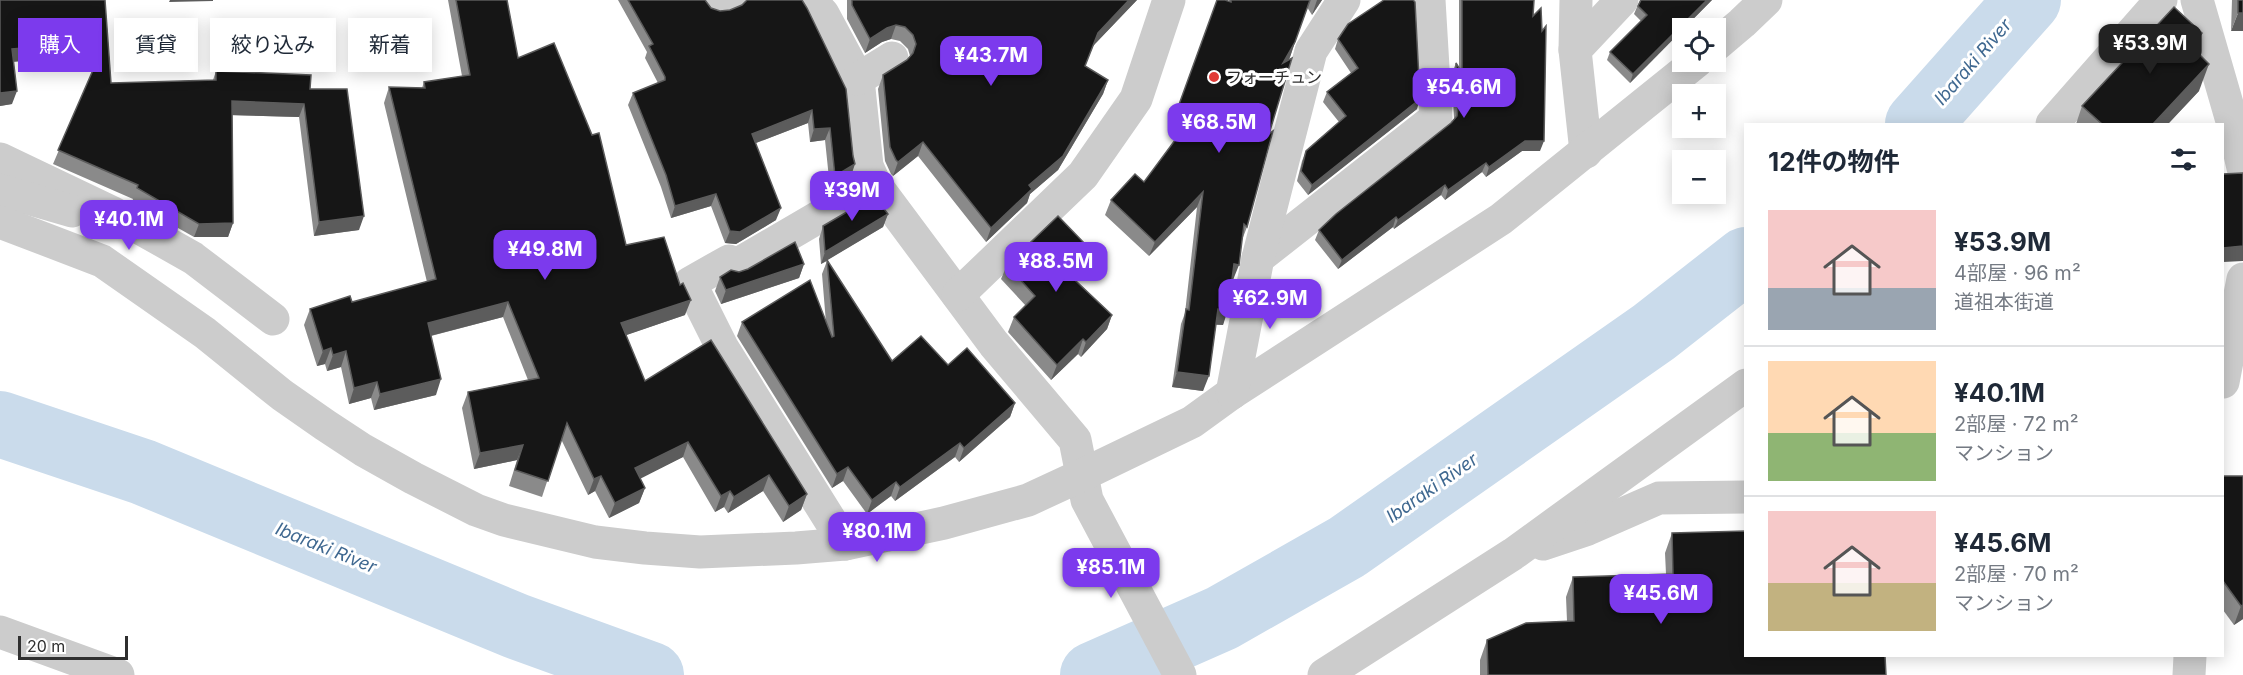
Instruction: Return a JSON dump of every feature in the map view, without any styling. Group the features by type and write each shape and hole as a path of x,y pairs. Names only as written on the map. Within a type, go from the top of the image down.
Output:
{"street":[{"path":"958,295 1083,176 1136,99 1169,0"},
{"path":"1232,393 1258,258 1311,51 1344,0"},
{"path":"1258,258 1436,118 1430,0"},
{"path":"1576,0 1575,50 1586,152"},
{"path":"1575,50 1622,0"},
{"path":"1726,36 1766,0"},
{"path":"2053,123 2161,0"},
{"path":"2197,0 2234,128 2243,168"},
{"path":"822,5 858,79 867,166 875,184 994,344 1075,440 1084,488 1180,675"},
{"path":"858,79 892,58"},
{"path":"0,222 102,261 205,333 282,395 325,425 363,450 476,510 559,535 645,548 700,552 845,544 945,523 1028,500 1084,488 1192,422 1232,393 1501,219 1684,72"},
{"path":"0,159 113,213 192,258 273,319"},
{"path":"845,544 722,347 690,283 729,261 733,267 875,184"},
{"path":"0,190 148,233"},
{"path":"2224,377 2243,279"},
{"path":"1324,675 1513,554 1744,386"},
{"path":"1513,554 1587,529 1659,498 1744,497"},
{"path":"0,632 118,675"},
{"path":"2188,675 2190,657"}],"building":[{"path":"0,0 105,0 111,83 216,80 216,72 240,72 311,75 310,89 347,89 364,216 319,222 304,104 232,101 233,223 199,224 137,188 138,185 58,150 92,72 102,72 102,18 18,18 18,48 12,49 17,91 0,93"},
{"path":"456,0 507,0 518,58 554,43 592,135 599,133 626,245 664,237 680,285 683,283 691,300 621,323 645,381 711,340 807,494 789,506 769,475 734,497 730,491 721,496 688,442 635,468 645,488 615,503 601,476 594,479 567,423 548,481 515,470 523,445 480,453 468,392 539,378 508,302 428,323 441,379 380,394 377,382 354,388 346,351 333,355 331,348 323,351 310,309 350,296 352,302 436,279 389,87 425,88 424,82 470,75"},
{"path":"628,0 705,0 711,8 720,11 730,10 747,0 802,0 846,89 855,164 835,176 830,128 814,129 812,110 752,134 781,208 740,232 730,231 716,194 675,206 666,175 633,93 665,80 665,77 649,46 653,44"},
{"path":"852,0 1129,0 1098,33 1085,66 1108,80 1063,156 1029,185 1032,189 991,228 923,142 898,162 896,160 890,147 883,75 907,60 916,44 913,35 905,27 896,25 870,39 852,5"},
{"path":"1217,0 1231,2 1231,0 1310,0 1295,42 1283,63 1292,58 1269,134 1273,131 1247,227 1244,224 1239,265 1234,264 1228,310 1218,309 1209,376 1177,372 1186,309 1189,310 1203,192 1155,242 1111,200 1135,174 1144,182 1193,116 1177,110"},
{"path":"1384,0 1413,0 1415,2 1420,99 1312,185 1301,171 1306,151 1346,116 1327,92 1358,68 1338,39 1348,24"},
{"path":"1462,0 1534,0 1533,16 1541,8 1542,31 1546,26 1544,141 1525,141 1489,167 1486,163 1448,190 1445,185 1398,220 1396,217 1342,260 1319,230 1457,116 1456,63 1462,73"},
{"path":"1641,0 1707,0 1689,18 1672,18 1672,35 1633,74 1610,52 1647,15 1638,6"},
{"path":"2238,0 2243,0 2243,13 2238,13"},
{"path":"2174,7 2202,33 2191,46 2209,64 2154,123 2101,123 2082,106"},
{"path":"2243,173 2243,246 2224,248 2224,174"},
{"path":"874,196 888,214 825,252 823,226"},
{"path":"1058,216 1085,244 1061,267 1112,315 1086,342 1083,339 1057,365 1014,317 1035,296 1007,265"},
{"path":"795,242 804,264 726,290 720,277 731,270 739,272 748,269"},
{"path":"827,260 892,361 921,336 948,365 967,348 1015,403 964,448 960,443 900,487 896,482 872,500 848,467 837,474 742,322 810,280 832,337 834,336"},
{"path":"2224,476 2243,476 2243,605 2241,606 2224,582"},
{"path":"1744,531 1744,657 1885,657 1886,675 1488,675 1487,640 1526,623 1574,621 1573,577 1673,574 1672,533"}],"waterway":[{"name":"Ibaraki River","path":"1919,123 2028,0"},
{"name":"Ibaraki River","path":"1093,675 1222,618 1347,547 1654,332 1744,262"},
{"name":"Ibaraki River","path":"0,424 143,472 516,626 651,675"}],"place":[{"name":"フォーチュン","path":"1214,77"}]}
